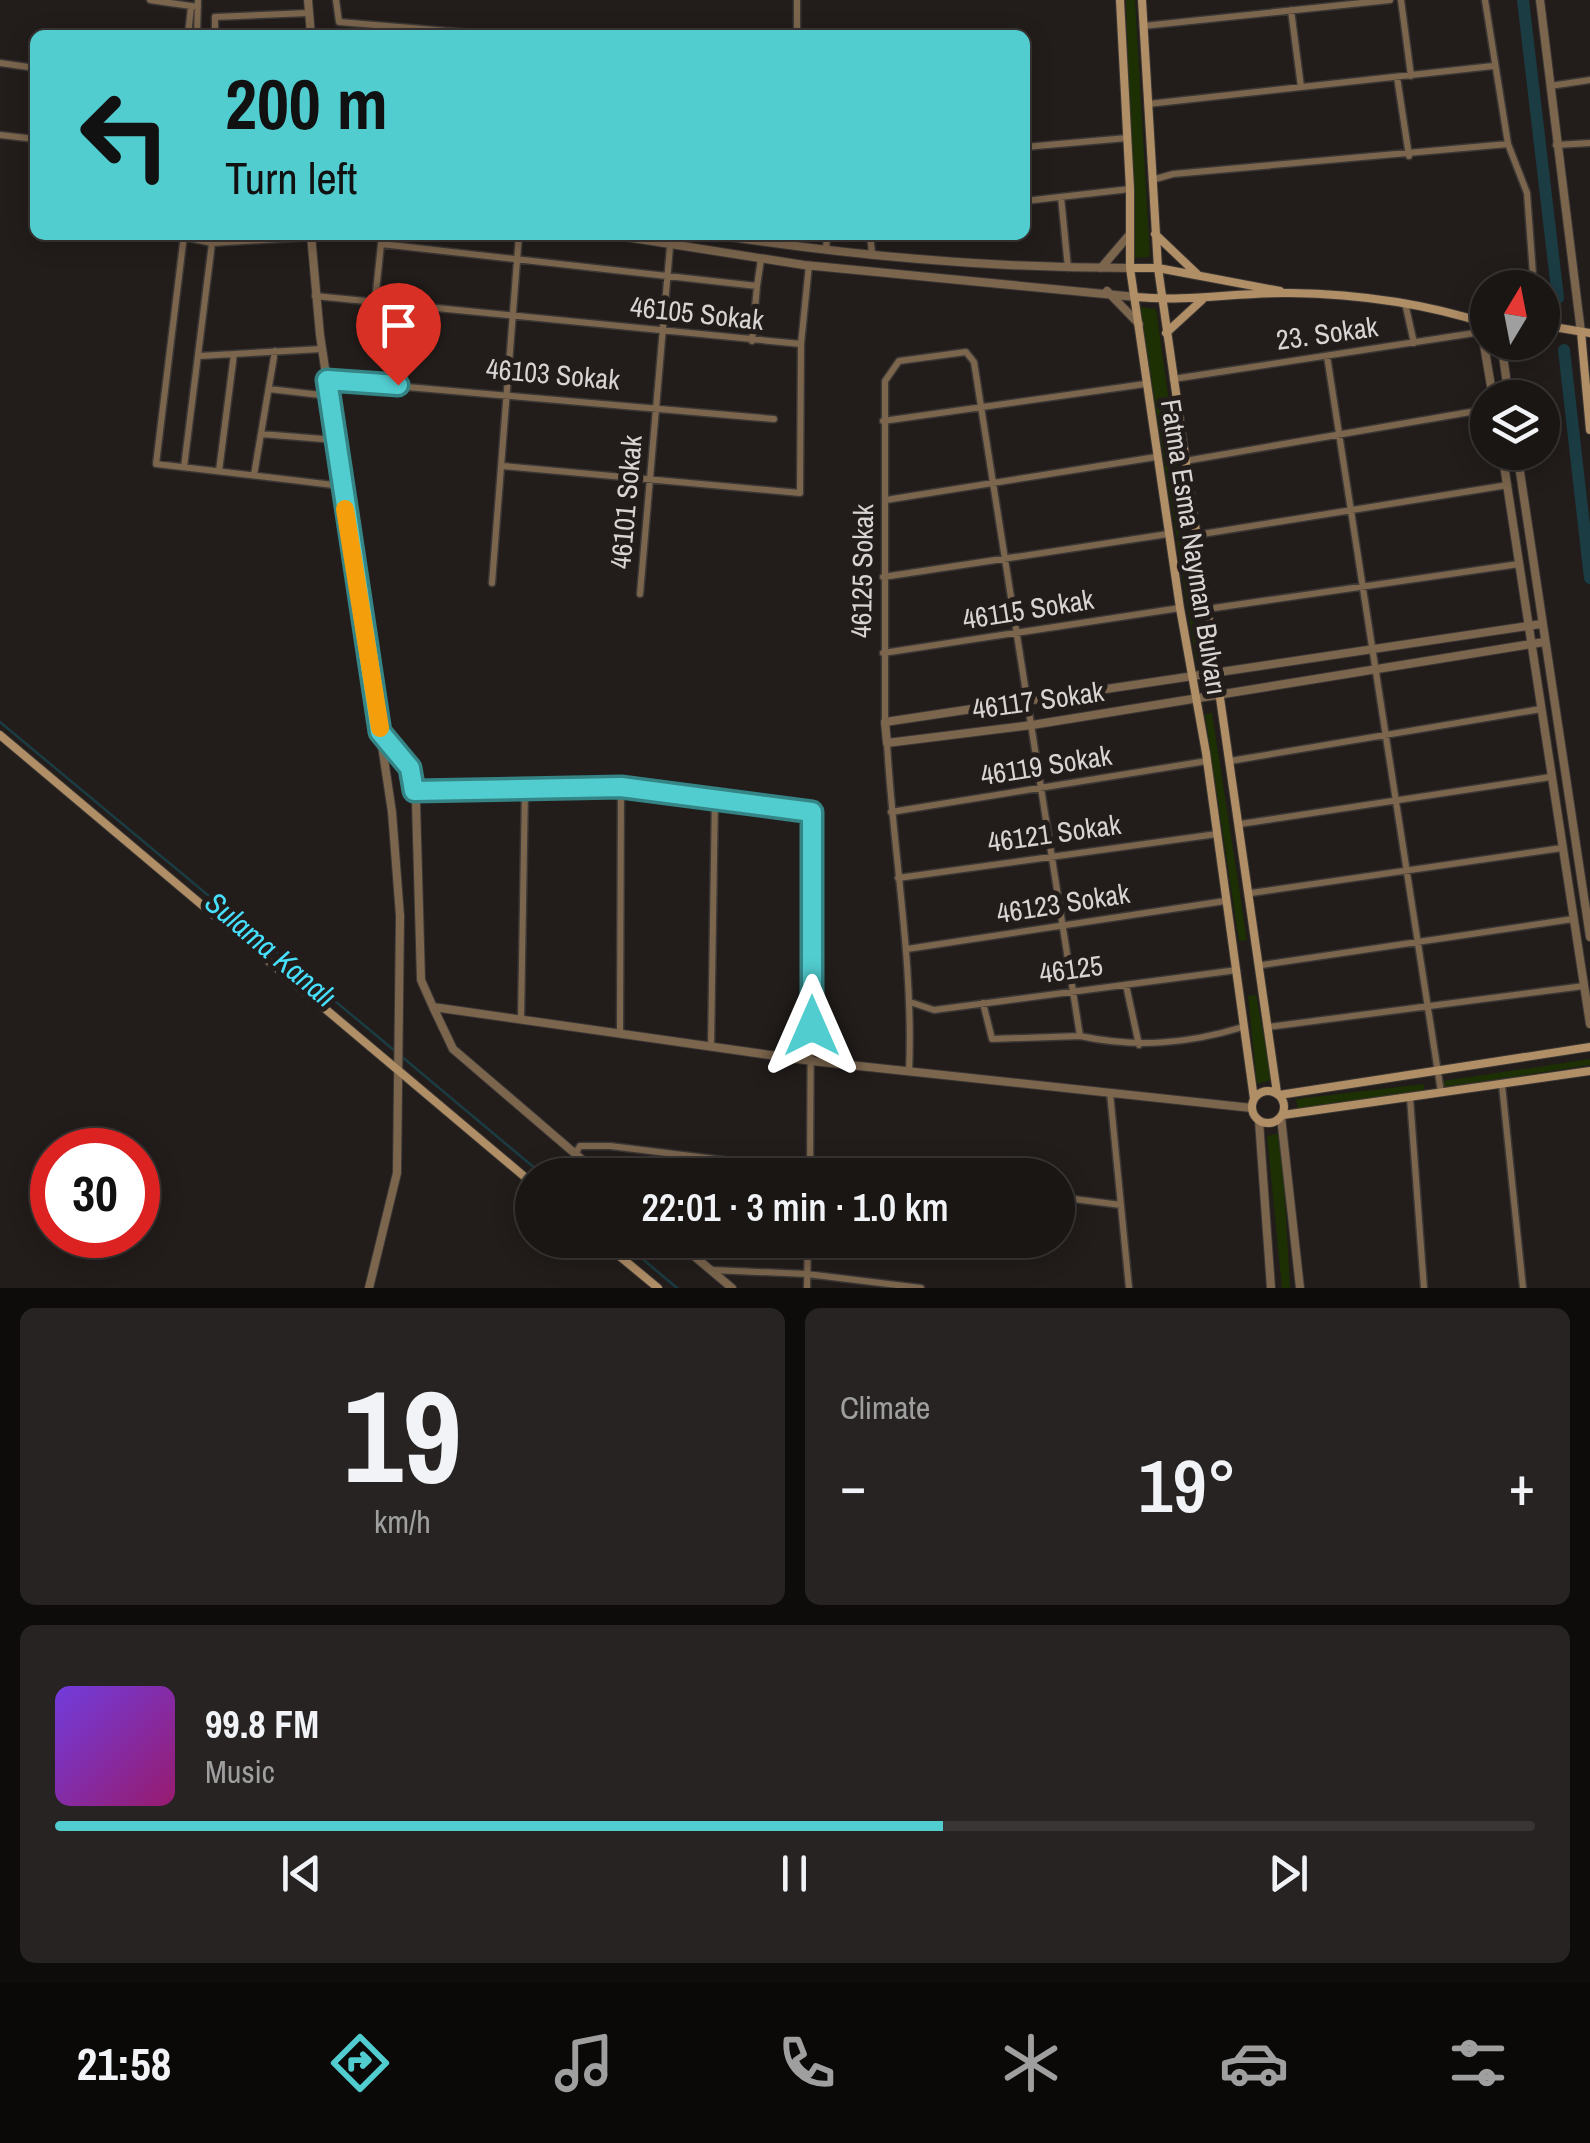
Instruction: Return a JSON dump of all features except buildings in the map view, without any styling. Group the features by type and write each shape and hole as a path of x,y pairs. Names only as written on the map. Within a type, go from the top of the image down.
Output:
{"main road":[{"name":"Fatma Esma Nayman Bulvarı","path":"1120,0 1130,268 1168,534 1207,761 1253,1103"},
{"name":"Fatma Esma Nayman Bulvarı","path":"1142,0 1151,181 1166,333 1278,1094"},
{"path":"1155,234 1197,274"},
{"path":"1130,268 1197,274 1289,293"},
{"path":"1136,297 1162,300 1289,293 1405,302 1470,324"},
{"path":"1166,333 1204,297"},
{"path":"1560,328 1586,332 1590,430"},
{"path":"0,735 515,1170"},
{"path":"1590,1047 1278,1094 1267,1090 1253,1103 1259,1120 1268,1124 1282,1116 1590,1071"},
{"path":"1278,1094 1285,1104 1282,1116"},
{"path":"622,1258 658,1288"}],"street":[{"path":"150,0 196,5 189,30"},
{"path":"308,0 310,30"},
{"path":"336,0 339,22 436,30"},
{"path":"797,0 797,30"},
{"path":"1144,26 1291,10 1301,4 1390,0"},
{"path":"1401,0 1411,76"},
{"path":"1485,0 1508,144 1527,193 1533,270"},
{"path":"1540,0 1556,145 1586,332"},
{"path":"1291,10 1301,87"},
{"path":"216,30 216,18 309,13"},
{"path":"0,62 30,67"},
{"path":"1146,104 1493,66"},
{"path":"1397,77 1409,156"},
{"path":"1550,86 1590,80"},
{"path":"0,135 30,138"},
{"path":"1030,147 1127,138"},
{"path":"1556,145 1590,143"},
{"path":"1151,181 1174,174 1409,156 1508,144"},
{"path":"1030,200 1130,188"},
{"path":"1060,197 1068,268"},
{"path":"1101,268 1130,234"},
{"path":"184,240 156,464 342,486"},
{"path":"200,240 238,240"},
{"path":"311,240 322,348 380,732 400,916 397,1173 370,1288"},
{"path":"375,301 382,240 516,260 757,286"},
{"path":"492,583 518,240"},
{"path":"670,240 809,266 1107,291 1136,297"},
{"name":"46101 Sokak","path":"640,594 670,240"},
{"path":"750,240 802,248 1068,268 1130,268"},
{"path":"801,240 802,248"},
{"path":"826,250 827,240"},
{"path":"871,240 872,253"},
{"path":"184,467 212,243"},
{"path":"752,341 761,259"},
{"name":"46105 Sokak","path":"316,296 801,344 809,266"},
{"path":"1107,291 1139,324"},
{"path":"1405,302 1414,343"},
{"name":"23. Sokak","path":"1172,380 1470,332"},
{"path":"502,466 800,493 801,344"},
{"path":"199,356 322,348"},
{"path":"254,476 275,352"},
{"name":"46125 Sokak","path":"886,722 885,382 899,361 966,352 974,362 981,407"},
{"path":"219,471 234,354"},
{"path":"1327,356 1441,1094"},
{"name":"46103 Sokak","path":"327,380 504,392 774,420"},
{"path":"883,421 1146,384"},
{"path":"268,389 329,396"},
{"path":"981,407 1080,1036"},
{"path":"1185,461 1470,412"},
{"path":"261,434 335,440"},
{"path":"886,500 1156,457"},
{"path":"1505,470 1590,1024"},
{"path":"1520,470 1590,936"},
{"path":"1196,536 1508,485"},
{"path":"883,578 1168,534"},
{"path":"1207,609 1519,564"},
{"name":"46115 Sokak","path":"883,653 1180,608"},
{"name":"46117 Sokak","path":"886,722 1541,624"},
{"name":"46117 Sokak","path":"887,743 1032,725 1544,642"},
{"path":"1230,761 1541,709"},
{"path":"886,722 891,812 912,1003 910,1072"},
{"path":"380,732 410,768 414,791 420,980 453,1049 580,1158"},
{"name":"46119 Sokak","path":"891,812 1207,761"},
{"path":"1240,824 1552,777"},
{"path":"414,791 621,787 716,796 812,812 810,1158"},
{"path":"620,1034 621,787"},
{"path":"521,1019 526,789"},
{"path":"712,1046 716,796"},
{"name":"46121 Sokak","path":"898,878 1217,834"},
{"path":"1251,893 1562,848"},
{"name":"46123 Sokak","path":"906,949 1225,900"},
{"path":"1262,965 1573,920"},
{"name":"46125","path":"912,1003 934,1010 1237,970"},
{"path":"1126,985 1139,1045"},
{"path":"1268,1027 1584,986"},
{"path":"983,1004 992,1040 1080,1036 1139,1045 1178,1042 1242,1027"},
{"path":"433,1006 812,1061 1110,1094 1253,1103"},
{"path":"1502,1085 1522,1288"},
{"path":"1110,1094 1128,1288"},
{"path":"1410,1098 1424,1288"},
{"path":"1282,1116 1300,1288"},
{"path":"1259,1120 1271,1288"},
{"path":"575,1154 580,1146 610,1146 699,1158"},
{"path":"1075,1199 1120,1205"},
{"path":"696,1258 732,1288"},
{"path":"807,1258 807,1288"},
{"path":"710,1270 807,1274 921,1288"}],"green space":[{"path":"1126,0 1135,0 1150,257 1134,258"},
{"path":"1140,307 1156,309 1205,658 1196,660"},
{"path":"1212,713 1247,940 1239,941 1205,714"},
{"path":"1256,995 1272,1080 1257,1084 1248,996"},
{"path":"1590,1059 1590,1065 1444,1087 1443,1081"},
{"path":"1424,1084 1424,1090 1298,1112 1296,1099"},
{"path":"1281,1133 1290,1288 1282,1288 1267,1136"}],"waterway":[{"path":"1523,0 1555,270"},
{"path":"1564,350 1590,578"},
{"name":"Sulama Kanalı","path":"0,722 395,1051"},
{"name":"Sulama Kanalı","path":"401,1056 523,1158"},
{"name":"Sulama Kanalı","path":"641,1258 677,1288"}],"slow traffic":[{"path":"345,509 380,728"}],"route":[{"path":"398,385 327,380 380,732 410,768 414,791 621,787 716,796 812,812 812,1026"}]}
